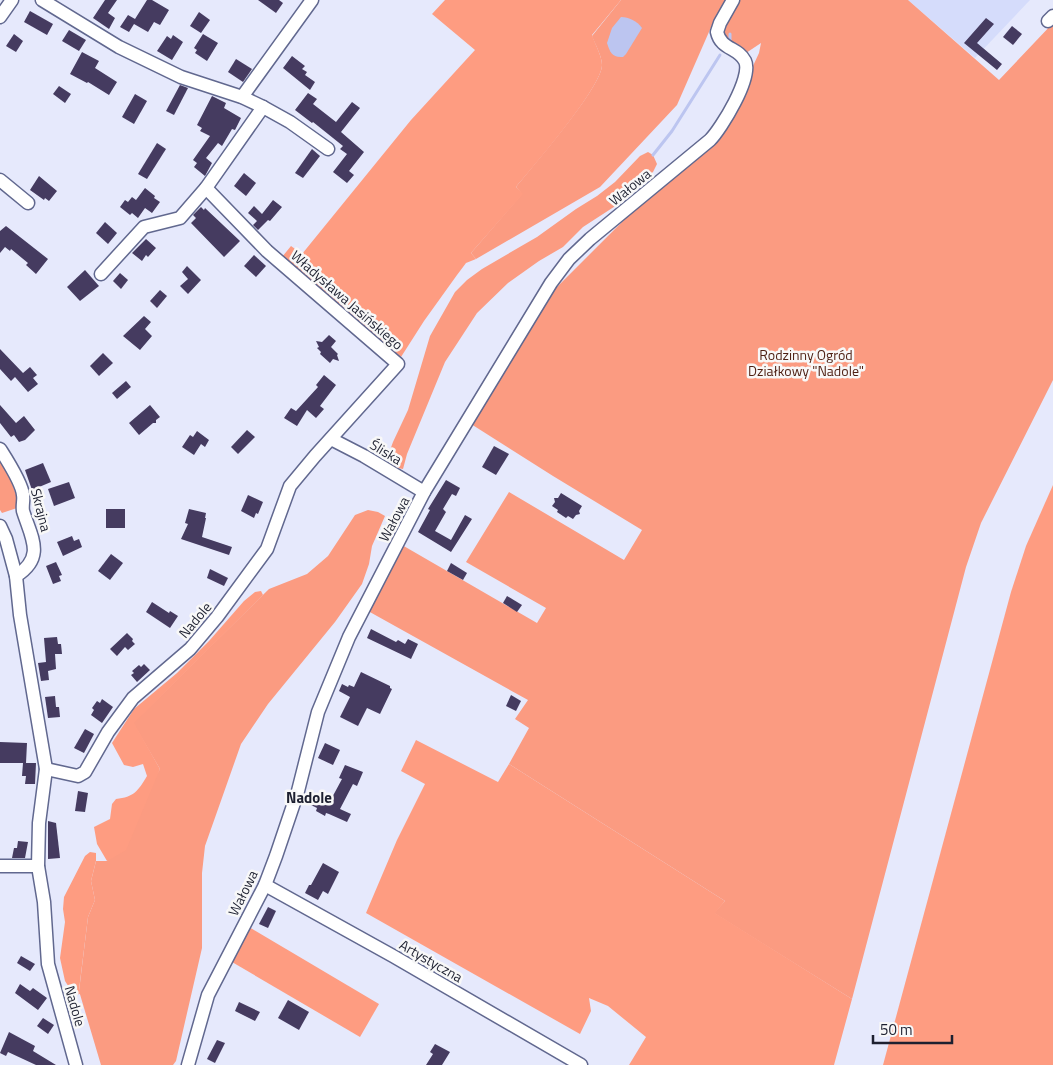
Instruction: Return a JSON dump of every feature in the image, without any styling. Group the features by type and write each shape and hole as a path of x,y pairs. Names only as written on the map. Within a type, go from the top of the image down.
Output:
{"street":[{"path":"0,17 12,0"},
{"path":"42,0 118,47 181,77 242,97 263,107 290,122 328,149"},
{"path":"242,97 312,0"},
{"name":"Wałowa","path":"192,1063 208,995 265,885 290,815 318,712 349,637 424,492 551,283 568,259 710,140 728,115 745,76 746,62 739,54 722,44 717,32 720,22 733,0"},
{"path":"101,274 144,227 180,218 206,188 263,107"},
{"path":"0,180 28,203"},
{"name":"Władysława Jasińskiego","path":"206,188 267,251 398,364 331,439"},
{"name":"Śliska","path":"331,439 364,456 424,492"},
{"name":"Nadole","path":"46,769 78,776 86,772 108,732 133,698 190,649 245,580 270,542 290,486 331,439"},
{"name":"Skrajna","path":"0,449 23,493 23,508 33,538 33,554 26,570 16,576"},
{"name":"Nadole","path":"0,526 6,539 16,576 20,615 46,769 39,823 38,866 44,902 48,964 76,1065"},
{"path":"0,866 38,866"},
{"name":"Artystyczna","path":"265,885 393,956 581,1065"}],"shaded area":[{"path":"445,0 621,0 592,35 600,54 602,65 599,76 591,91 537,163 516,187 523,194 471,253 476,259 466,263 424,321 401,357 282,257 291,246 302,254 411,120 475,50 432,14"},
{"path":"908,0 1030,0 975,58"},
{"path":"621,17 633,20 642,28 626,54 623,57 619,57 612,54 607,43 612,28"},
{"path":"1053,485 1053,1065 883,1065 1011,592 1026,546"},
{"path":"261,591 263,595 134,723 160,769 126,850 107,861 97,844 94,827 110,819 112,804 116,799 131,795 141,786 147,776 143,764 133,767 124,765 112,743 134,709 177,673 209,641 244,601 255,592"},
{"path":"416,740 498,782 509,764 725,901 715,913 852,999 834,1065 629,1065 646,1037 608,1006 589,998 591,1011 580,1034 366,913 397,840 425,784 401,771"},
{"path":"90,852 96,853 91,881 95,900 88,917 80,994 74,995 65,981 60,958 65,922 64,897 85,856"},
{"path":"249,927 379,1004 360,1037 232,962"}],"green space":[{"path":"621,0 728,0 712,25 677,105 600,187 476,259 471,253 522,194 516,187 565,127 591,91 599,76 602,65 600,54 592,36"},
{"name":"Rodzinny Ogród Działkowy \"Nadole\"","path":"738,0 908,0 999,80 1053,23 1053,380 981,523 966,567 852,999 714,913 725,901 509,764 529,728 515,719 528,700 368,611 402,545 537,623 546,608 466,562 509,492 624,560 642,530 471,424 554,290 638,206 721,135 759,53 761,43 746,53 740,51 721,34"},
{"path":"648,152 653,155 657,164 653,172 620,203 583,227 563,247 508,283 477,313 445,362 407,454 403,469 393,467 389,453 408,410 430,336 455,292 482,269 537,237 597,196 615,182 640,156"},
{"path":"0,453 3,456 20,507 2,513 0,510"},
{"path":"368,510 385,516 372,546 369,564 362,584 335,622 268,704 241,744 205,846 202,873 202,948 176,1061 173,1065 101,1065 79,991 88,917 95,900 91,881 96,861 107,861 160,769 133,723 269,589 307,574 328,556 355,515"}],"building":[{"path":"105,0 117,0 108,13 115,18 109,29 93,18"},
{"path":"147,0 152,0 169,10 160,25 154,22 148,32 134,24 129,32 120,27 128,15 135,19"},
{"path":"258,0 279,0 283,3 276,13"},
{"path":"30,11 53,24 47,35 24,22"},
{"path":"199,12 210,20 201,33 190,26"},
{"path":"986,18 994,24 977,43 1002,64 997,70 964,43"},
{"path":"1012,26 1022,34 1013,45 1003,37"},
{"path":"69,30 86,40 79,51 62,41"},
{"path":"14,34 23,41 16,52 6,46"},
{"path":"203,34 218,43 207,61 195,53 197,50 194,48"},
{"path":"173,35 183,42 172,60 157,51 167,36 171,39"},
{"path":"82,52 99,61 95,68 117,82 109,95 70,74"},
{"path":"292,56 305,66 302,69 307,72 305,75 315,82 310,90 283,68"},
{"path":"236,59 252,69 243,82 228,72"},
{"path":"180,85 188,88 174,115 166,111"},
{"path":"59,86 71,94 65,103 53,94"},
{"path":"308,93 317,99 313,104 336,122 352,102 360,108 341,132 364,152 349,171 354,175 347,183 333,172 347,154 340,149 343,146 295,110"},
{"path":"135,94 147,101 134,124 122,117"},
{"path":"212,96 226,103 224,108 241,118 235,130 232,129 222,146 218,143 206,158 212,163 205,176 194,167 197,163 193,160 210,136 200,131 202,128 197,125"},
{"path":"157,143 166,149 147,179 138,174"},
{"path":"312,149 320,156 303,178 295,173"},
{"path":"244,173 256,183 246,196 234,186"},
{"path":"39,176 57,191 49,201 45,198 44,200 30,190"},
{"path":"145,188 160,202 152,213 145,208 138,218 132,213 130,215 120,207 125,200 128,202 132,197 136,200"},
{"path":"273,200 282,207 270,221 268,220 258,230 253,225 257,221 248,213 254,206 262,214"},
{"path":"201,207 204,210 205,208 240,241 224,257 191,223 196,218 193,215"},
{"path":"105,222 117,233 108,244 96,233"},
{"path":"6,226 48,259 36,274 26,265 28,263 11,249 10,251 5,247 0,253 0,231"},
{"path":"146,239 156,248 148,257 146,255 142,261 132,253"},
{"path":"254,255 266,266 256,277 244,266"},
{"path":"187,266 201,280 188,294 180,286 188,279 182,272"},
{"path":"85,270 99,286 80,301 67,287"},
{"path":"120,273 128,280 121,289 113,281"},
{"path":"160,290 167,296 157,308 150,301"},
{"path":"144,316 151,322 145,329 152,336 140,350 123,336"},
{"path":"329,335 336,341 331,347 338,354 339,361 333,359 330,363 320,354 321,352 317,348 319,347 316,341 322,342"},
{"path":"0,349 23,373 30,367 37,375 33,378 38,384 28,392 15,377 11,381 0,369"},
{"path":"103,353 113,363 99,376 90,366"},
{"path":"324,375 336,385 320,406 324,409 316,418 307,410 297,426 284,418 291,408 296,411 318,387 316,385"},
{"path":"126,381 131,387 117,399 112,393"},
{"path":"0,405 16,423 24,416 35,430 25,440 19,442 14,435 11,437 0,423"},
{"path":"150,405 160,417 156,420 156,423 153,423 139,435 129,423"},
{"path":"247,430 255,437 238,454 231,447"},
{"path":"197,431 209,440 205,447 201,444 194,455 182,447 190,435 193,437"},
{"path":"494,446 509,454 496,475 482,467"},
{"path":"43,463 51,482 32,490 25,470"},
{"path":"446,480 460,488 456,496 452,494 443,509 446,512 435,531 451,540 465,515 472,519 451,552 418,532 430,510 428,509"},
{"path":"69,482 75,498 54,506 48,489"},
{"path":"561,493 582,506 579,511 580,514 576,515 573,519 568,516 566,518 552,506 555,502 554,498 558,498"},
{"path":"248,495 263,502 258,514 256,513 254,518 241,511"},
{"path":"106,509 125,509 125,528 106,528"},
{"path":"189,509 206,513 202,537 232,547 229,555 181,539 188,524 185,523"},
{"path":"72,536 74,541 79,539 82,547 63,556 57,542"},
{"path":"111,554 123,563 110,580 98,571"},
{"path":"56,562 62,575 59,576 61,581 53,584 46,566"},
{"path":"451,563 467,573 463,580 447,571"},
{"path":"210,569 228,578 224,586 207,578"},
{"path":"507,596 522,605 517,612 503,603"},
{"path":"152,602 169,613 170,611 178,616 170,628 146,612"},
{"path":"371,629 396,642 398,640 405,644 408,639 418,644 411,659 367,638"},
{"path":"127,633 135,644 128,650 125,647 117,656 110,649"},
{"path":"57,637 58,644 61,644 62,654 55,654 56,669 48,671 49,680 41,681 38,663 46,662 44,638"},
{"path":"144,664 150,670 137,682 131,675 134,673 132,671 139,665 141,667"},
{"path":"361,672 390,686 392,689 380,714 367,708 358,726 340,717 350,697 339,691 342,684 354,687"},
{"path":"511,695 521,701 516,711 506,706"},
{"path":"55,696 56,707 59,707 60,717 48,718 45,697"},
{"path":"102,699 113,707 102,723 91,715 94,710 92,708 97,701 100,703"},
{"path":"85,729 94,734 84,753 74,748"},
{"path":"0,742 27,743 26,763 36,763 35,784 25,784 26,776 22,776 23,763 0,763"},
{"path":"325,743 340,750 333,765 318,758"},
{"path":"345,765 363,772 357,786 353,784 340,809 351,814 347,822 326,813 325,816 316,811 317,808 311,805 315,798 328,805 342,779 339,778"},
{"path":"78,791 88,793 85,812 75,811"},
{"path":"48,821 56,823 60,858 48,859"},
{"path":"18,841 28,842 25,858 12,858"},
{"path":"323,863 339,872 328,894 323,891 318,900 305,893"},
{"path":"268,907 276,911 268,928 259,924"},
{"path":"21,956 35,964 30,971 17,963"},
{"path":"20,984 30,991 33,988 47,998 38,1010 15,993"},
{"path":"288,1000 309,1012 299,1030 278,1018"},
{"path":"239,1002 260,1012 255,1021 235,1011"},
{"path":"43,1018 54,1025 48,1034 37,1026"},
{"path":"9,1032 35,1046 33,1051 56,1065 36,1065 8,1052 6,1056 0,1053"},
{"path":"217,1040 225,1043 215,1063 207,1059"},
{"path":"435,1044 450,1052 442,1065 426,1065 433,1054 430,1052"}],"waterway":[{"path":"730,34 730,40"},
{"path":"653,155 672,131 720,55"}],"district":[{"name":"Nadole","path":"309,798"}]}
